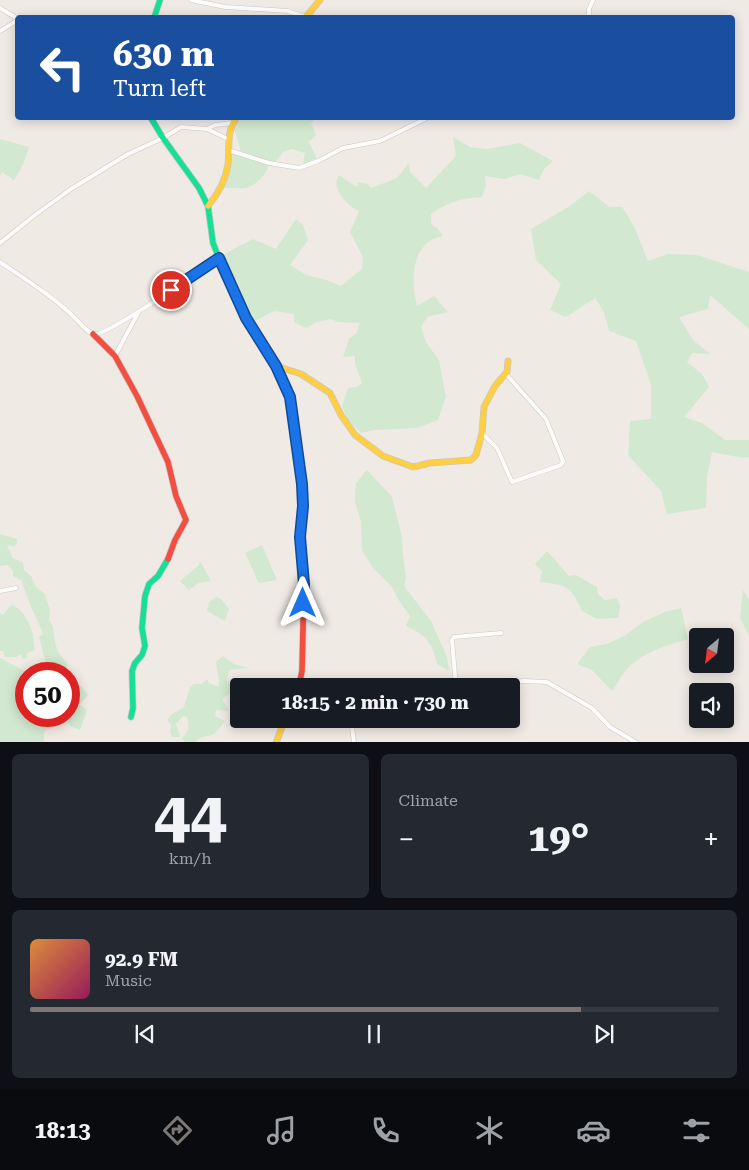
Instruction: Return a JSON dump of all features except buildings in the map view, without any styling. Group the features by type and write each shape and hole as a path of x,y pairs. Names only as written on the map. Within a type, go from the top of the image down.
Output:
{"street":[{"path":"155,15 160,0"},
{"path":"191,0 224,7 288,11 299,15"},
{"path":"307,15 320,0"},
{"path":"589,15 593,0"},
{"path":"0,8 15,17"},
{"path":"0,31 15,21"},
{"path":"152,120 199,188 208,206 213,243 219,258 246,318 276,366 290,397 302,484 303,506 300,537 304,584 301,678"},
{"path":"208,206 223,184 228,162 228,139 234,120"},
{"path":"227,150 269,163 299,168 343,148 380,142 423,120"},
{"path":"206,129 215,125 232,123"},
{"path":"0,243 71,189 128,154 182,127 206,129 228,139"},
{"path":"93,334 104,332 219,258"},
{"path":"0,262 69,312 115,356 165,455 176,496 186,520 175,540 170,557 158,576 149,584 144,596 142,628 145,646 132,672 133,708 131,716"},
{"path":"115,356 139,310"},
{"path":"276,366 301,374 330,393 341,415 355,435 383,456 413,467 430,463 437,464 471,460 476,455 482,433 484,407 489,395 506,374 508,361"},
{"path":"482,433 497,448 512,482 561,465 563,461 546,419 506,374"},
{"path":"0,591 16,588"},
{"path":"455,678 452,640 454,637 501,633"},
{"path":"520,682 547,682 592,708 610,727 637,742"},
{"path":"276,742 281,728"},
{"path":"352,728 354,742"}],"green space":[{"path":"237,120 314,120 311,123 316,135 309,142 317,159 303,164 305,153 291,149 283,152 274,164 241,151 233,125"},
{"path":"453,137 470,147 487,149 520,143 553,161 544,169 539,180 521,174 504,179 485,176 486,185 482,197 455,201 431,214 431,224 443,236 429,241 422,248 415,264 414,290 417,306 434,296 448,312 427,317 421,327 426,342 439,360 446,396 438,420 417,428 374,430 361,433 348,420 342,406 348,388 357,387 362,383 355,363 355,356 343,357 349,339 357,333 359,323 338,322 331,319 317,322 306,328 294,322 294,314 274,311 255,321 236,295 242,293 222,255 253,239 276,249 296,219 303,225 308,240 290,265 306,275 341,286 362,269 363,257 350,232 359,211 345,201 338,191 337,180 339,175 357,187 358,182 368,184 371,188 397,178 409,163 410,172 426,188 456,156"},
{"path":"0,139 29,147 23,165 14,180 2,172 0,176"},
{"path":"230,151 269,164 264,175 247,188 226,188 225,184 230,170 228,167"},
{"path":"589,191 609,207 622,207 634,226 648,261 668,254 697,255 749,272 749,329 710,295 708,309 679,317 693,340 710,354 692,353 687,362 702,374 709,387 684,417 702,423 725,440 749,440 749,457 743,458 712,452 707,478 706,508 667,514 661,491 628,455 630,421 651,419 651,385 636,341 609,331 604,312 595,298 566,317 550,310 561,284 536,260 531,229 570,206"},
{"path":"367,470 392,497 402,537 406,579 404,586 431,621 447,657 449,671 437,664 428,640 406,626 410,616 392,587 373,568 362,550 361,522 355,501 356,483"},
{"path":"0,534 17,539 14,547 7,546 13,558 23,562 24,570 31,576 36,587 45,594 50,610 49,620 53,627 58,652 66,662 45,662 39,637 43,634 22,581 13,576 13,571 8,565 0,566"},
{"path":"262,545 277,580 259,583 245,553"},
{"path":"547,551 569,576 576,575 597,587 598,594 605,600 617,598 620,606 618,618 597,619 582,611 575,596 567,588 556,584 540,582 542,571 535,564"},
{"path":"200,561 211,581 198,583 189,590 180,581 199,565"},
{"path":"743,590 749,600 749,636 740,618"},
{"path":"216,597 221,599 229,609 225,621 207,611 209,602"},
{"path":"13,605 26,617 33,635 35,650 27,653 27,658 23,659 21,654 16,657 5,657 3,651 0,651 0,613 3,615"},
{"path":"681,608 688,639 656,650 634,662 626,670 612,691 592,670 577,664 590,647 607,644 624,636 643,622 665,612"},
{"path":"223,656 234,664 248,668 229,670 227,680 230,684 230,693 222,699 229,711 216,710 215,716 225,721 214,734 195,742 184,742 182,738 189,726 187,717 183,716 176,724 180,737 172,737 170,732 171,725 167,720 172,714 184,707 190,687 194,684 202,684 207,679 209,683 218,687 216,662"},
{"path":"0,658 15,666 15,727 48,727 44,733 44,742 0,742"},
{"path":"80,686 89,695 80,703"},
{"path":"80,705 87,710 80,730 72,727 80,727"}],"traffic: fast":[{"path":"155,15 160,0"},
{"path":"152,120 199,188 208,206 213,243 219,258 246,318 276,366 290,397 302,484 303,506 300,535"},
{"path":"131,717 133,708 132,671 145,646 142,628 145,596 149,584 158,576 168,559"}],"traffic: slow":[{"path":"308,15 320,0"},
{"path":"208,206 218,192 225,176 231,129 235,120"},
{"path":"276,366 301,374 330,393 341,415 355,435 383,456 413,467 430,463 471,460 476,455 482,433 484,407 495,386 507,372 508,361"},
{"path":"276,742 282,728"}],"traffic: jam":[{"path":"93,334 115,356 137,396 168,462 176,496 186,520 175,540 168,559"},
{"path":"300,535 304,584 301,678"}],"route":[{"path":"171,290 219,258 246,318 285,383 290,397 302,484 303,506 300,537 304,584 303,603"}]}
